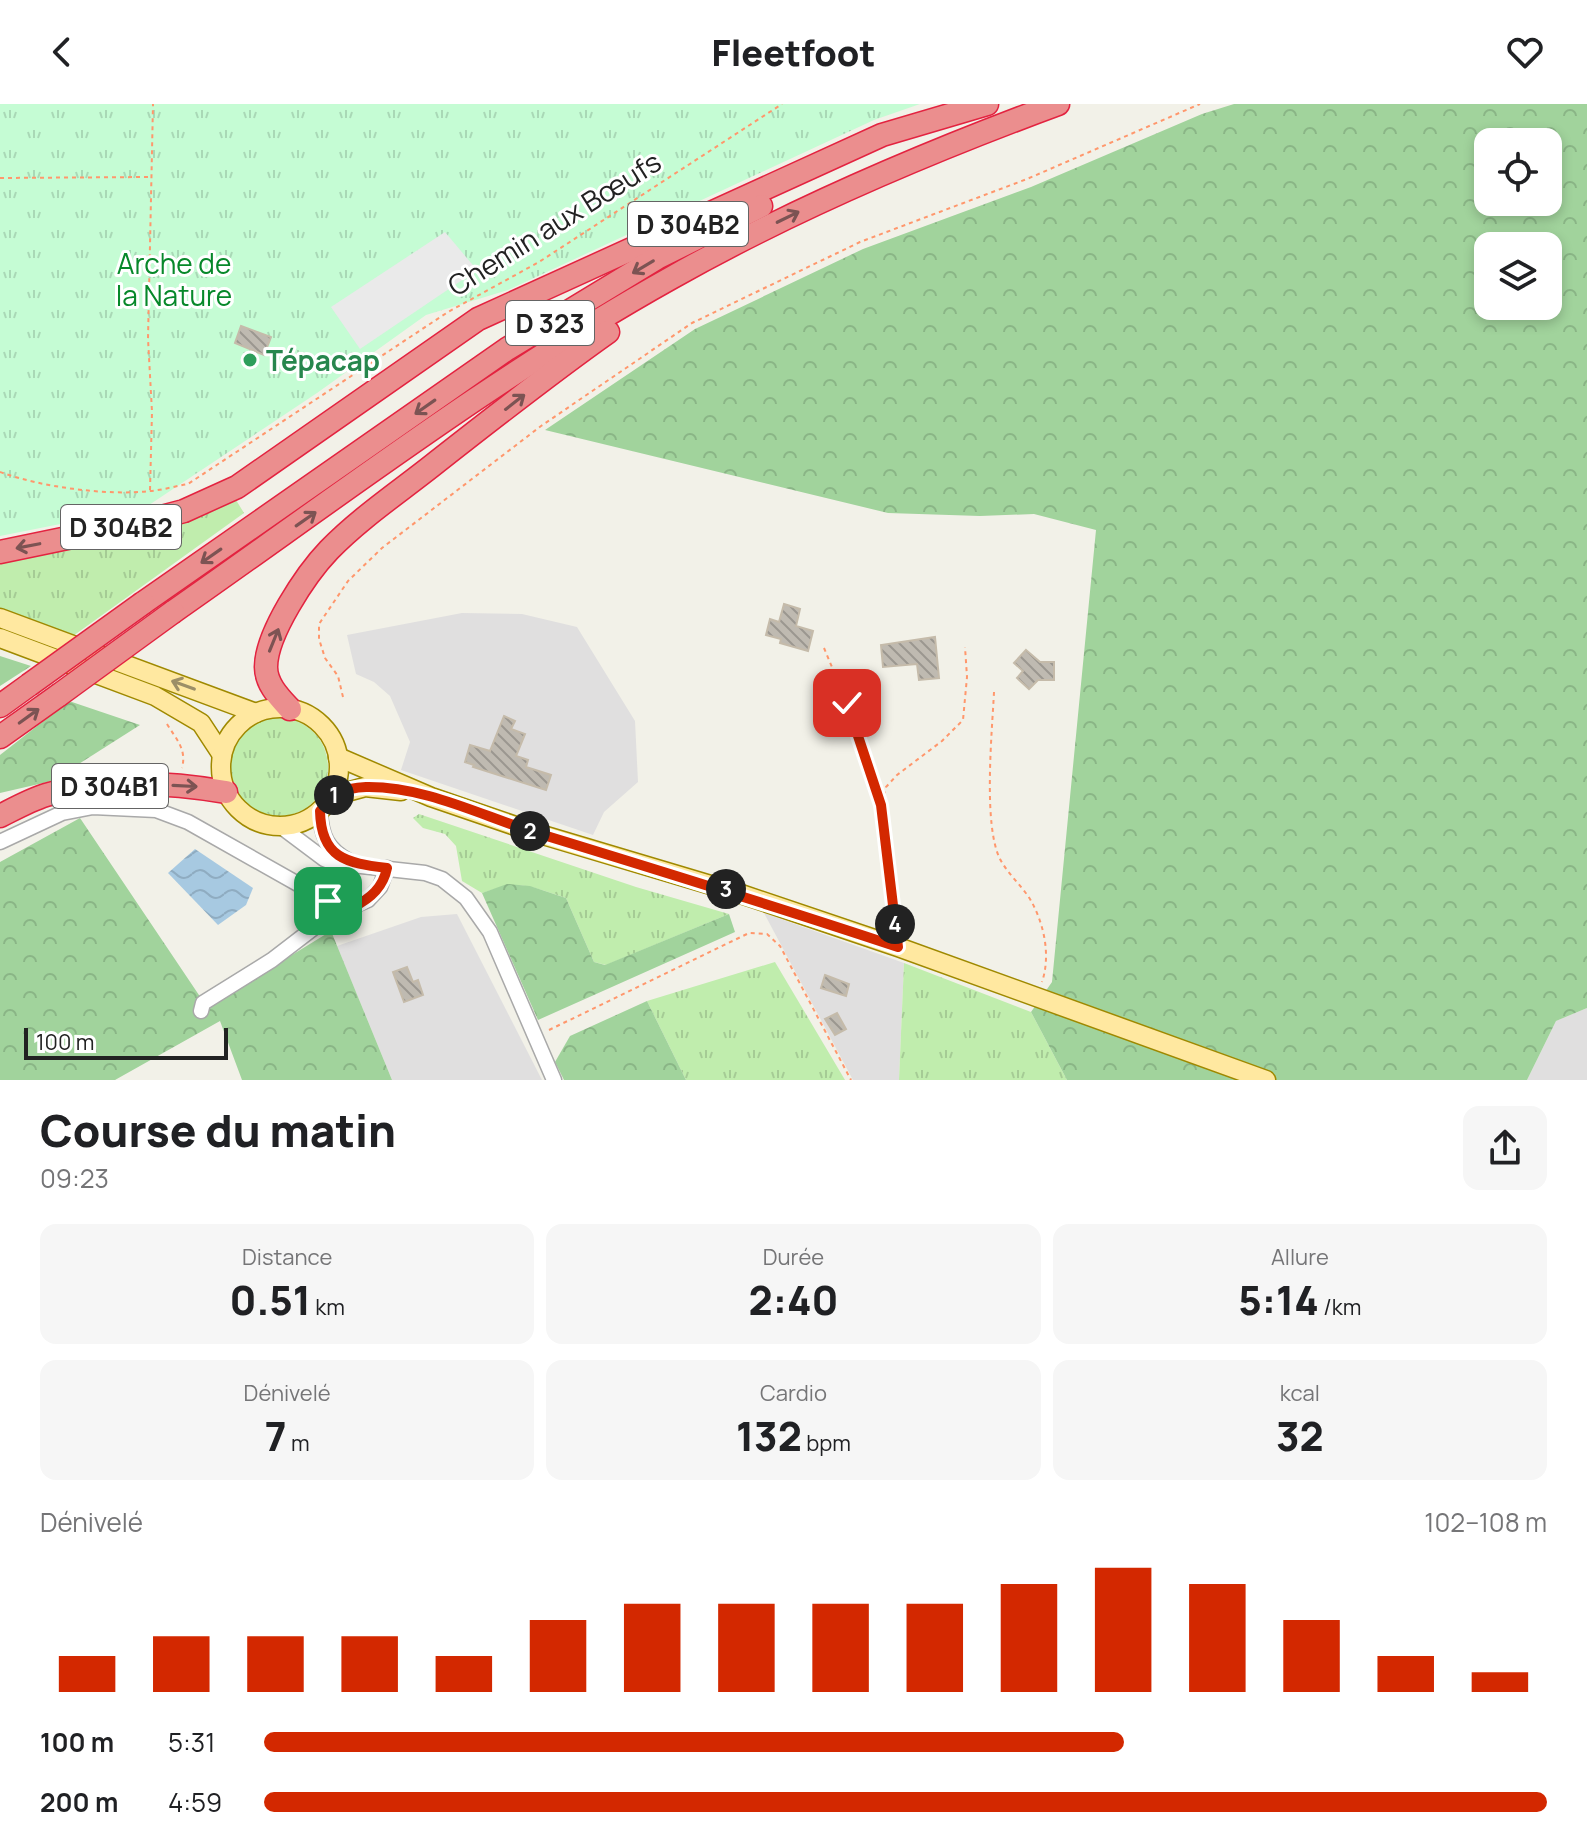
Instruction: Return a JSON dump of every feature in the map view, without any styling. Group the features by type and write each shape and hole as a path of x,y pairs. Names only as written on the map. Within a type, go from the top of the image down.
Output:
{"highway":[{"name":"D 304B2","path":"0,552 184,511 237,487 478,319 882,135 990,104"},
{"name":"D 323","path":"0,706 507,349 657,258 830,171 990,104"},
{"name":"D 323","path":"0,737 520,370 718,252 868,179 1058,104"},
{"path":"290,709 270,682 266,667 268,655 301,584 330,549 577,353 674,290 699,272 718,252"},
{"name":"D 304B1","path":"0,816 44,796 74,789 181,786 226,792"}],"main road":[{"path":"0,618 256,713"},
{"path":"0,638 155,696 201,723 222,755"},
{"path":"273,708 290,709 307,714 329,734 338,757 337,784 326,803 308,819 280,826 263,824 235,806 226,792 222,780 222,755 234,730 256,713 273,708"},
{"path":"338,757 431,797 533,832 741,894 898,947 1266,1080"},
{"path":"326,803 365,787 431,797"}],"street":[{"path":"326,803 322,836 333,853 353,864"},
{"path":"0,842 62,813 93,807 156,810 188,822 328,901 353,907"},
{"path":"280,826 334,863 425,873 442,879 466,898 490,932 554,1080"},
{"path":"201,1011 203,1003 272,960 328,917 368,900 380,887 387,868"}],"path":[{"path":"150,492 152,412 148,339 153,104"},
{"name":"Chemin aux Bœufs","path":"0,472 29,482 97,490 150,492 188,484 448,312 539,262 782,104"},
{"path":"343,697 338,676 325,658 319,639 319,624 348,581 382,548 541,426 692,323 860,242 1027,179 1200,104"},
{"path":"0,178 150,177"},
{"path":"881,805 886,787 897,775 942,741 963,720 967,677 965,647"},
{"path":"824,648 847,703 881,805 898,947"},
{"path":"994,692 991,826 1000,859 1029,898 1047,945 1046,968 1036,998"},
{"path":"162,715 184,753 181,786"},
{"path":"534,1037 749,933 767,934 780,946 851,1080"}],"shaded area":[{"path":"445,232 477,270 360,349 331,307"},
{"path":"462,613 522,614 577,627 635,721 638,782 604,812 593,835 401,770 410,742 390,696 374,682 356,674 347,635"},
{"path":"764,913 904,963 899,1080 853,1080"},
{"path":"457,914 542,1080 392,1080 337,946 421,917"},
{"path":"1587,1008 1587,1080 1527,1080 1556,1021"}],"green space":[{"name":"Arche de la Nature","path":"0,104 920,104 874,120 508,290 426,315 317,393 146,507 0,536"},
{"path":"1234,104 1587,104 1587,1008 1556,1021 1527,1080 1067,1080 1031,1012 1052,982 1096,530 1034,514 888,513 545,430 695,329 863,249 1031,187 1202,114"},
{"path":"236,500 244,513 73,636 0,609 0,557 207,512"},
{"path":"0,656 31,666 0,686"},
{"path":"69,701 140,725 52,781 0,793 0,755"},
{"path":"279,718 298,722 314,732 324,748 328,767 324,786 314,802 298,812 279,816 260,812 244,802 234,786 230,767 234,748 244,732 260,722"},
{"path":"419,814 636,887 729,914 606,965 594,962 566,898 516,885 482,893 462,881 456,846 445,834 423,828 413,818"},
{"path":"80,818 207,1007 331,931 392,1080 242,1080 220,1021 115,1080 0,1080 0,862"},
{"path":"507,884 530,886 566,898 594,962 605,965 729,914 735,932 538,1020 482,893"},
{"path":"775,962 845,1080 686,1080 647,1001"},
{"path":"904,963 1031,1012 1067,1080 899,1080"},
{"path":"647,1001 686,1080 564,1080 555,1062 570,1036"}],"water":[{"path":"195,849 253,888 246,905 218,925 168,873"}],"building":[{"path":"241,326 271,337 264,355 235,343"},
{"path":"784,604 800,609 796,626 813,631 808,651 780,643 781,639 766,635 770,619 779,622"},
{"path":"935,637 939,678 919,680 917,664 883,667 881,645"},
{"path":"1026,650 1040,662 1054,662 1054,680 1038,680 1029,689 1017,678 1023,671 1014,663"},
{"path":"504,716 515,721 511,729 525,734 516,756 528,760 526,767 551,775 546,790 465,762 470,745 490,751"},
{"path":"407,967 413,982 418,980 423,995 404,1002 393,972"},
{"path":"825,975 849,984 846,996 821,988"},
{"path":"837,1013 846,1029 835,1035 825,1019"}],"place":[{"name":"Tépacap","path":"250,360"}],"route":[{"path":"328,901 353,907 368,900 380,887 387,868 353,864 333,853 322,836 320,811 332,796 365,787 382,788 431,797 533,832 741,894 898,947 881,805 847,703"}]}
